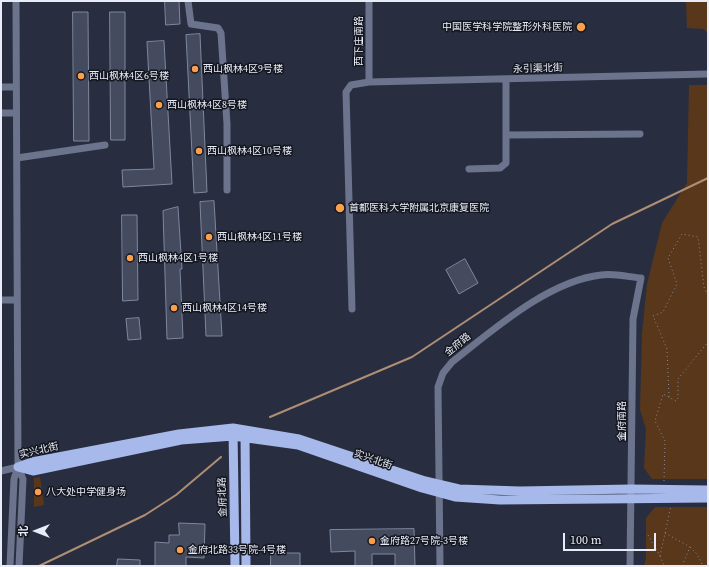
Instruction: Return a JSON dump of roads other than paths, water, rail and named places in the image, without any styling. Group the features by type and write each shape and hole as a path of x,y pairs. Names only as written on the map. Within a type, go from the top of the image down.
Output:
{"main road":[{"name":"实兴北街","path":"18,467 33,471 181,440 233,432 245,433 298,445 474,499 500,500 708,490"},
{"name":"金府北路","path":"233,432 235,566"},
{"path":"245,433 246,566"},
{"name":"实兴北街","path":"631,493 673,498 708,498"}],"street":[{"path":"15,566 14,479 18,467 16,1"},
{"path":"188,1 191,24 218,28 221,33 227,124 227,190"},
{"name":"西下庄南路","path":"369,1 369,82"},
{"name":"永引渠北街","path":"352,309 346,92 350,85 369,82 506,80 708,74"},
{"path":"469,169 500,168 504,166 507,158 506,80"},
{"path":"1,87 16,87"},
{"path":"1,113 16,113"},
{"path":"506,134 640,134"},
{"path":"17,158 105,145"},
{"name":"金府路","path":"440,566 438,387 443,373 452,362 520,309 573,281 602,275 641,278"},
{"name":"金府南路","path":"630,566 633,319 641,278"},
{"path":"1,300 17,300"},
{"path":"1,470 18,467"}],"waterway":[{"path":"270,417 412,357 612,224 708,178"},
{"path":"39,566 145,515 176,495 221,457"}],"place":[{"name":"中国医学科学院整形外科医院","path":"581,27"},
{"name":"西山枫林4区9号楼","path":"195,69"},
{"name":"西山枫林4区6号楼","path":"81,76"},
{"name":"西山枫林4区8号楼","path":"159,105"},
{"name":"西山枫林4区10号楼","path":"199,151"},
{"name":"首都医科大学附属北京康复医院","path":"340,208"},
{"name":"西山枫林4区11号楼","path":"209,237"},
{"name":"西山枫林4区1号楼","path":"130,258"},
{"name":"西山枫林4区14号楼","path":"174,308"},
{"name":"八大处中学健身场","path":"38,492"},
{"name":"金府路27号院-3号楼","path":"372,541"},
{"name":"金府北路33号院-4号楼","path":"180,550"}]}
